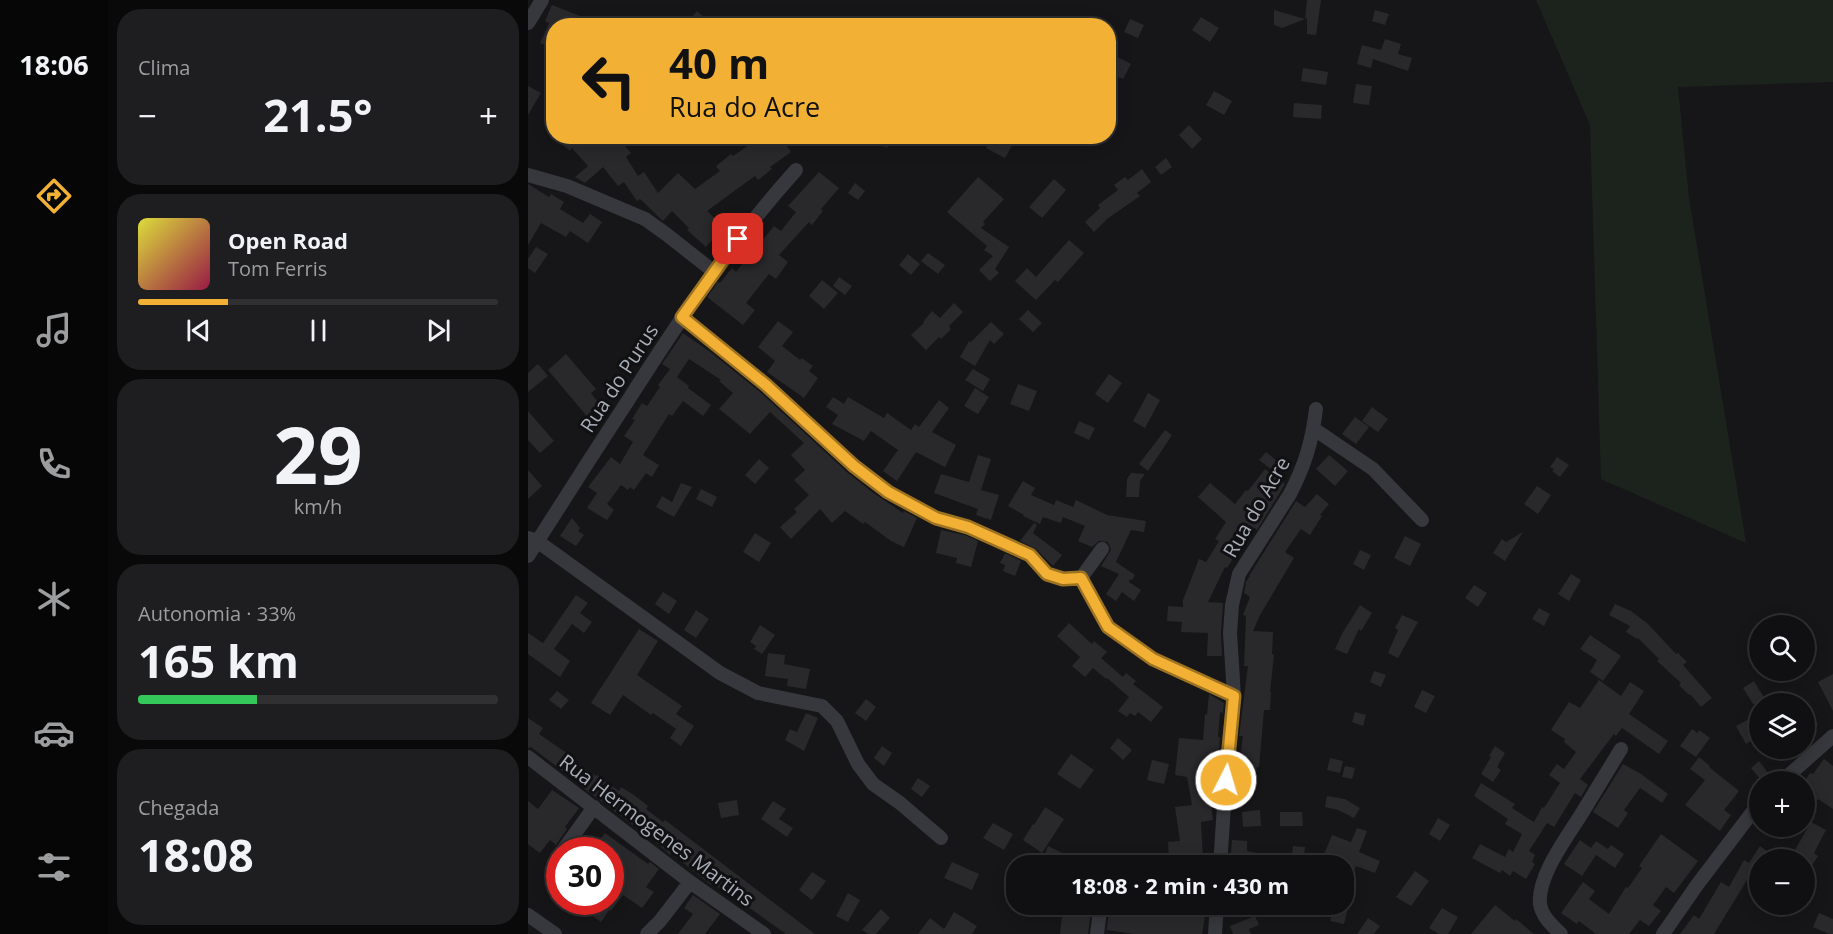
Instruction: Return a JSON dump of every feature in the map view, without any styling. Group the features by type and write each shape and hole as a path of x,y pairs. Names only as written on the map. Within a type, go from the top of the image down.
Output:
{"street":[{"path":"528,23 542,0"},
{"name":"Rua do Purus","path":"528,556 533,540 713,271 763,206 796,170"},
{"path":"528,175 567,186 645,219 713,271"},
{"path":"682,317 766,385 854,466 888,492 936,518 968,527 1030,555 1047,574 1063,579 1081,578"},
{"name":"Rua do Acre","path":"1222,855 1227,761 1234,696 1230,633 1232,605 1239,574 1290,494 1307,456 1316,409"},
{"path":"1314,429 1373,469 1422,520"},
{"path":"533,540 720,673 758,693 822,706 837,721 858,764 873,784 900,803 941,838"},
{"path":"1081,578 1102,549"},
{"path":"1081,578 1108,627 1153,659 1234,696"},
{"path":"1793,771 1833,736"},
{"path":"1556,929 1544,915 1540,904 1541,891 1548,872 1621,749"},
{"name":"Rua Hermogenes Martins","path":"528,757 759,933"},
{"path":"572,837 594,807"},
{"path":"1663,934 1749,816"},
{"path":"647,934 690,882"},
{"path":"528,915 555,934"},
{"path":"1097,934 1099,915"},
{"path":"1215,934 1216,915"}],"shaded area":[{"path":"1536,0 1833,0 1833,82 1678,87 1689,198 1746,543 1601,479 1590,125"}],"building":[{"path":"1307,0 1321,0 1316,35 1307,34 1307,18 1305,19"},
{"path":"552,5 585,18 546,18"},
{"path":"1274,10 1305,19 1282,28 1274,25"},
{"path":"1375,10 1389,14 1385,25 1372,21"},
{"path":"697,11 705,18 691,18"},
{"path":"1201,17 1219,28 1210,42 1192,30"},
{"path":"1130,19 1144,25 1138,38 1124,32"},
{"path":"546,30 546,46 540,43"},
{"path":"1385,39 1401,44 1398,54 1412,58 1408,71 1373,59 1371,68 1357,64 1362,45 1381,50"},
{"path":"1116,56 1131,64 1123,79 1118,77 1116,81"},
{"path":"1303,68 1328,72 1326,85 1301,81"},
{"path":"1356,84 1372,86 1369,105 1353,103"},
{"path":"528,86 541,93 528,115"},
{"path":"1214,91 1232,101 1224,115 1206,105"},
{"path":"1294,103 1322,105 1321,119 1293,117"},
{"path":"1189,125 1202,139 1192,149 1179,135"},
{"path":"562,144 611,144 613,146 623,144 631,153 626,157 638,176 644,172 658,193 678,173 695,189 720,171 716,166 731,154 733,156 750,144 786,144 791,152 770,167 772,169 758,180 755,176 707,211 724,227 706,247 687,230 689,228 672,211 663,221 640,199 637,201 624,182 618,186 603,167 585,183 575,177 588,166 572,148 570,151"},
{"path":"988,144 1013,144 1005,158 986,148"},
{"path":"1166,158 1172,167 1161,175 1155,167"},
{"path":"1142,169 1151,182 1137,193 1140,196 1107,219 1094,232 1085,222 1100,208 1098,205 1118,190 1114,185 1125,177 1128,180"},
{"path":"819,172 839,188 821,209 823,211 812,225 809,222 779,255 788,262 776,279 769,274 746,303 755,310 743,325 707,297 732,268 736,272 774,226 781,231 796,212 788,206"},
{"path":"978,177 1004,199 983,222 985,224 981,228 1009,247 995,269 999,273 990,281 979,270 993,256 984,250 987,246 947,212"},
{"path":"1054,179 1066,190 1042,218 1029,207"},
{"path":"855,183 865,191 858,200 848,193"},
{"path":"528,184 549,197 551,194 564,202 560,209 583,223 590,214 602,222 588,243 570,231 566,237 541,223 528,245"},
{"path":"1069,240 1084,253 1058,282 1055,280 1036,300 1015,281 1027,268 1036,277"},
{"path":"536,247 548,254 535,273 528,268 528,259"},
{"path":"928,253 945,265 938,274 921,261"},
{"path":"908,254 920,264 911,275 899,265"},
{"path":"839,277 852,286 845,295 833,286"},
{"path":"822,280 838,293 824,309 809,296"},
{"path":"954,303 963,312 949,326 951,329 926,350 911,335 924,323 932,311 940,318"},
{"path":"1028,310 1042,323 1033,332 1019,319"},
{"path":"778,321 793,332 782,346 800,360 802,358 813,366 809,371 818,378 804,398 767,372 775,361 758,347"},
{"path":"991,322 1004,334 994,344 990,340 975,366 960,357 969,341 971,342"},
{"path":"683,333 760,392 848,473 872,492 903,513 904,511 917,518 904,547 845,511 832,523 820,509 791,539 780,527 797,512 794,509 809,495 794,480 805,470 791,455 804,443 770,412 750,434 719,409 733,393 719,381 721,380 689,359 677,377 711,405 703,416 683,401 672,416 669,414 643,455 659,465 652,477 646,473 634,490 630,487 628,490 621,485 607,504 614,510 607,520 587,508 597,493 588,487 611,457 620,464 633,442 624,436 635,420 632,419 642,403 647,406 660,387 658,385 670,369 662,364"},
{"path":"566,354 596,389 591,393 603,409 590,420 548,370"},
{"path":"538,364 548,376 528,392 528,373"},
{"path":"973,369 990,379 983,391 965,380"},
{"path":"1109,374 1122,383 1108,403 1095,394"},
{"path":"1018,384 1037,391 1029,411 1010,404"},
{"path":"975,388 989,397 978,414 964,406"},
{"path":"1148,393 1160,400 1145,428 1133,421"},
{"path":"833,397 844,404 848,397 884,418 887,413 911,430 915,424 919,427 939,400 949,408 932,432 956,445 945,467 916,452 897,481 883,471 898,450 871,431 864,441 832,424 838,415 826,407"},
{"path":"1372,407 1388,419 1378,432 1362,421"},
{"path":"528,411 554,441 540,453 528,440"},
{"path":"1355,417 1369,427 1356,444 1342,434"},
{"path":"1079,421 1095,428 1089,440 1074,433"},
{"path":"1165,430 1172,435 1148,471 1139,464"},
{"path":"1266,452 1277,461 1271,469 1259,460"},
{"path":"978,455 991,459 981,490 999,495 991,520 976,515 978,509 934,493 941,474 969,482"},
{"path":"1329,455 1348,471 1335,486 1316,469"},
{"path":"1557,457 1569,465 1560,477 1550,467"},
{"path":"759,459 769,468 755,484 745,475"},
{"path":"1265,469 1285,484 1257,530 1255,528 1227,568 1225,567 1208,602 1223,603 1222,656 1207,656 1208,633 1181,632 1182,622 1167,621 1168,606 1183,607 1183,600 1199,559 1206,562 1219,541 1215,539 1226,522 1198,497 1210,483 1235,504"},
{"path":"528,470 542,486 528,499"},
{"path":"1131,473 1145,474 1140,481 1139,497 1126,497 1127,479"},
{"path":"1023,481 1035,488 1031,495 1054,505 1056,500 1073,507 1076,500 1107,515 1146,521 1144,532 1131,530 1116,562 1135,575 1129,582 1141,590 1134,601 1122,592 1116,601 1106,594 1119,574 1101,566 1111,550 1108,542 1099,541 1092,547 1078,541 1085,526 1063,517 1061,523 1043,517 1040,524 1008,506"},
{"path":"681,483 692,487 674,517 656,507 662,496 672,502"},
{"path":"1537,486 1551,495 1538,514 1524,504"},
{"path":"701,489 717,497 712,507 696,499"},
{"path":"1317,494 1329,504 1320,515 1322,516 1310,535 1301,529 1285,552 1294,558 1253,631 1273,632 1272,654 1274,655 1270,710 1264,710 1259,767 1257,767 1255,781 1250,781 1249,786 1239,784 1240,779 1235,779 1236,757 1240,758 1243,736 1239,736 1248,666 1244,666 1246,616 1243,615 1250,597 1244,593 1246,582 1296,501 1305,507"},
{"path":"572,518 580,528 578,531 584,535 576,546 560,536"},
{"path":"1034,523 1037,525 1033,533 1062,555 1053,566 1036,549 1020,541"},
{"path":"941,530 965,535 978,541 971,567 956,563 957,558 936,553"},
{"path":"1523,532 1505,561 1493,553 1502,539 1506,542"},
{"path":"755,533 771,543 759,562 743,552"},
{"path":"1405,536 1421,544 1410,566 1394,558"},
{"path":"1360,550 1371,555 1364,570 1353,564"},
{"path":"1005,553 1021,561 1015,576 1003,571 1005,565 1000,563"},
{"path":"1571,574 1581,580 1569,601 1558,594"},
{"path":"1474,585 1487,593 1478,607 1465,598"},
{"path":"663,592 677,601 669,614 655,604"},
{"path":"576,595 588,603 580,613 592,622 584,633 572,624 554,649 570,661 560,677 528,654 528,633 543,643"},
{"path":"1615,604 1631,611 1648,624 1676,654 1678,653 1687,662 1683,665 1712,698 1701,707 1638,638 1626,632 1630,626 1609,615"},
{"path":"1360,605 1372,613 1361,631 1359,629 1347,654 1335,649"},
{"path":"1539,608 1550,614 1544,626 1532,619"},
{"path":"696,610 709,619 696,638 684,630"},
{"path":"1402,615 1418,622 1398,658 1388,653 1398,630 1395,628"},
{"path":"1069,623 1092,644 1094,641 1107,652 1101,658 1123,677 1126,673 1136,681 1133,684 1163,707 1151,722 1138,712 1135,716 1130,713 1127,717 1118,711 1129,697 1093,668 1085,677 1072,666 1080,657 1057,636"},
{"path":"760,625 775,635 762,654 754,649 756,646 750,642"},
{"path":"639,629 658,641 637,675 682,706 676,714 694,726 681,746 670,738 676,729 623,695 610,715 591,703"},
{"path":"1590,635 1621,656 1603,681 1590,672 1597,660 1580,649"},
{"path":"768,653 785,655 784,664 810,669 806,689 787,686 788,679 765,676"},
{"path":"1374,671 1386,675 1381,687 1370,682"},
{"path":"1833,674 1833,711 1818,682"},
{"path":"1599,680 1621,696 1630,682 1644,691 1629,714 1668,741 1659,754 1622,728 1616,736 1614,734 1580,779 1588,785 1581,797 1575,793 1554,827 1547,823 1529,851 1535,855 1532,862 1535,864 1526,879 1513,871 1510,876 1502,870 1500,873 1472,858 1480,844 1505,857 1509,849 1513,852 1522,834 1505,824 1508,819 1474,796 1481,783 1515,804 1512,808 1534,822 1560,783 1549,775 1557,764 1564,769 1576,752 1564,742 1565,739 1551,730 1569,702 1580,708"},
{"path":"1754,681 1761,693 1749,693 1749,698 1743,688"},
{"path":"1422,690 1435,696 1426,713 1414,707"},
{"path":"557,691 569,700 561,709 549,700"},
{"path":"1209,694 1224,703 1223,713 1220,712 1217,777 1212,777 1215,795 1210,796 1213,820 1201,822 1203,855 1169,855 1168,842 1180,841 1175,807 1192,805 1187,777 1175,775 1179,738 1203,740 1205,714 1207,715"},
{"path":"866,699 876,707 866,721 855,713"},
{"path":"1355,712 1366,715 1363,726 1352,722"},
{"path":"806,713 818,718 804,751 785,740 790,729 797,732"},
{"path":"528,718 543,728 539,734 574,758 573,760 619,791 621,787 634,795 648,806 646,809 663,822 665,820 815,934 786,934 712,883 711,885 671,853 670,855 651,838 653,835 635,822 633,825 581,786 584,782 566,769 564,772 531,747 528,748"},
{"path":"1749,719 1749,742 1746,744 1736,726"},
{"path":"1692,729 1698,733 1699,730 1710,738 1696,757 1680,746"},
{"path":"1118,738 1132,750 1123,760 1110,748"},
{"path":"882,746 892,753 884,766 874,758"},
{"path":"1495,746 1505,753 1497,767 1501,770 1493,782 1481,774"},
{"path":"1071,754 1094,770 1080,789 1057,774"},
{"path":"1699,757 1739,791 1724,810 1731,815 1720,831 1685,805 1705,780 1690,769"},
{"path":"1330,758 1343,761 1340,773 1327,770"},
{"path":"1824,759 1833,766 1833,809 1818,799 1815,804 1815,771"},
{"path":"1152,760 1169,764 1164,784 1147,780"},
{"path":"1759,761 1767,771 1754,771 1751,768"},
{"path":"1623,764 1668,794 1662,803 1640,788 1624,810 1628,813 1618,828 1593,812"},
{"path":"1345,766 1355,768 1352,779 1342,777"},
{"path":"918,778 930,786 922,797 911,789"},
{"path":"552,790 579,808 565,827 567,829 562,837 546,837 546,845 540,853 528,844 528,801 538,809"},
{"path":"1327,796 1345,799 1360,808 1354,818 1338,810 1325,807"},
{"path":"737,800 739,815 721,818 718,803"},
{"path":"773,801 786,809 779,819 793,828 787,837 761,819"},
{"path":"1045,807 1064,819 1042,853 1023,840"},
{"path":"1260,810 1261,826 1243,827 1242,812"},
{"path":"1280,812 1302,812 1303,826 1280,826"},
{"path":"1438,818 1450,825 1440,841 1429,834"},
{"path":"993,823 1013,834 1004,850 983,838"},
{"path":"1815,824 1826,830 1815,851 1815,849 1795,849 1802,837 1815,837"},
{"path":"1357,828 1367,831 1359,852 1380,861 1375,873 1356,866 1354,871 1354,855 1324,855 1332,835 1351,842"},
{"path":"1661,834 1698,861 1674,893 1666,887 1653,905 1661,911 1649,926 1640,920 1629,934 1596,934 1579,921 1577,924 1561,913 1583,882 1595,891 1589,899 1609,914 1626,887 1628,888 1642,868 1639,866"},
{"path":"1232,840 1247,841 1247,851 1256,853 1256,855 1231,855"},
{"path":"1580,840 1591,848 1596,841 1608,849 1611,845 1624,854 1615,868 1596,855 1582,876 1564,864"},
{"path":"1048,846 1064,854 1064,855 1045,855"},
{"path":"1293,846 1305,847 1304,855 1292,855"},
{"path":"624,847 659,869 646,887 654,892 642,908 624,896"},
{"path":"1744,860 1749,863 1749,881 1747,880 1714,934 1680,934 1694,915 1699,919 1721,882 1729,887"},
{"path":"952,862 979,874 972,890 944,878"},
{"path":"1415,871 1429,881 1411,906 1396,897"},
{"path":"812,872 826,881 812,900 799,890"},
{"path":"848,893 860,900 848,922 836,916"},
{"path":"693,895 720,914 705,934 678,934 693,914 684,908"},
{"path":"1495,905 1515,921 1516,919 1534,934 1471,934"},
{"path":"1442,908 1458,917 1448,934 1439,934 1429,928"},
{"path":"881,909 890,918 876,934 869,934 862,930"},
{"path":"954,912 977,926 972,934 918,934 930,918 944,929"},
{"path":"1819,913 1833,919 1833,934 1813,927"},
{"path":"591,915 606,915 601,922"},
{"path":"1062,915 1090,915 1088,934 1060,934"},
{"path":"1109,915 1205,915 1202,934 1134,934 1107,930 1106,934"},
{"path":"1331,915 1346,915 1344,924 1330,921"},
{"path":"1255,916 1259,925 1249,929 1251,934 1233,934 1230,926"},
{"path":"1368,918 1380,926 1374,934 1357,934"}],"route":[{"path":"738,239 682,317 766,385 873,482 936,518 968,527 1030,555 1047,574 1063,579 1081,578 1108,627 1153,659 1234,696 1226,780"}]}
